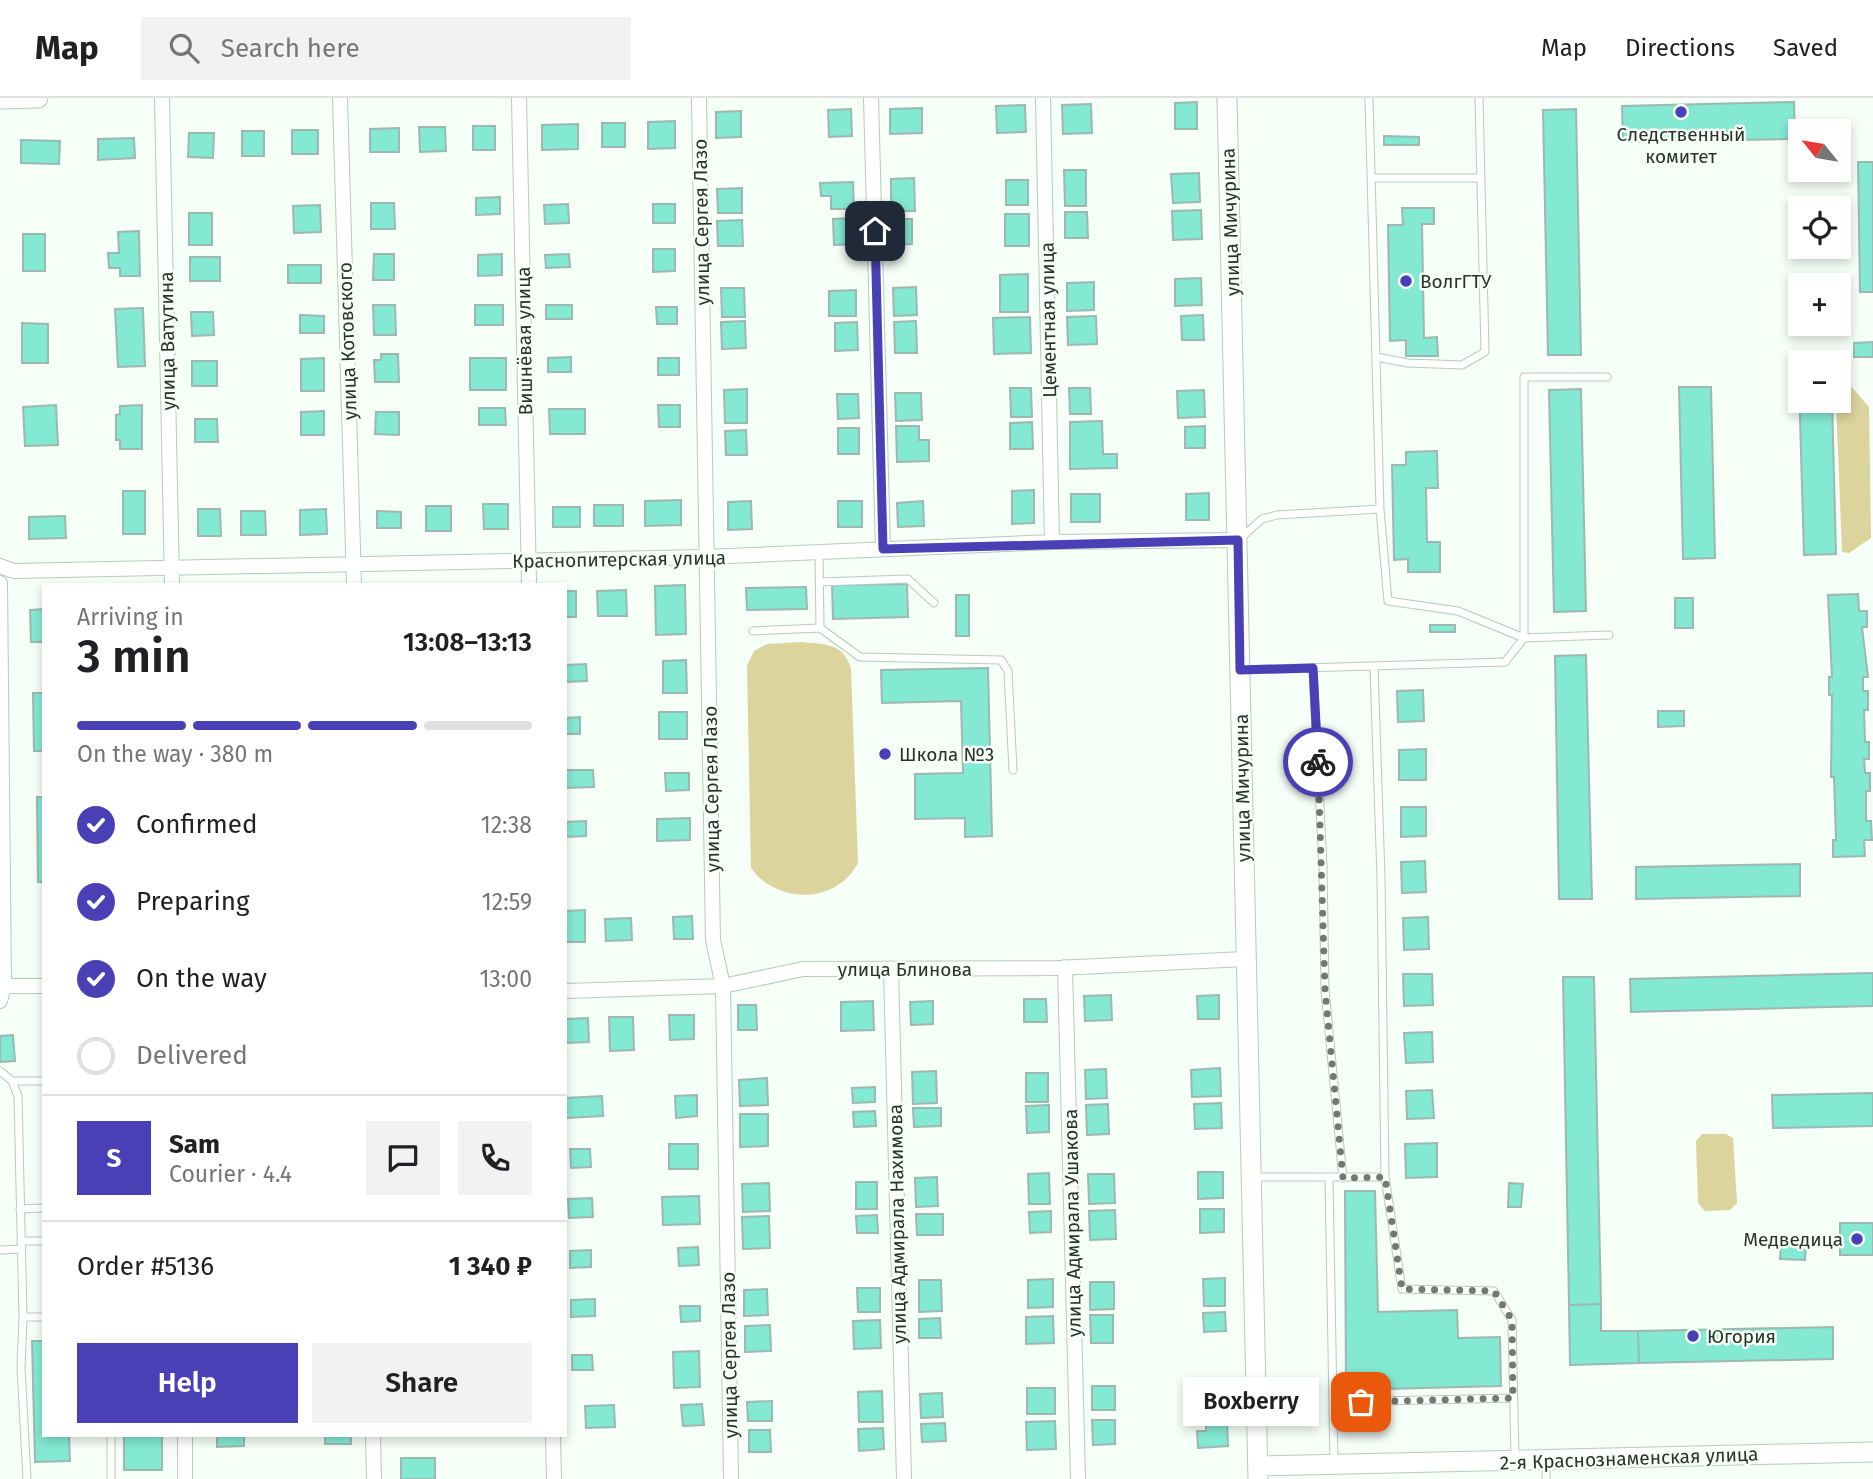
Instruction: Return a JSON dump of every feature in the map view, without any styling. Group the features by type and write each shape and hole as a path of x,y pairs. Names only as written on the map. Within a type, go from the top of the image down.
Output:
{"street":[{"path":"0,99 38,98"},
{"name":"улица Ватутина","path":"162,98 172,583"},
{"name":"улица Котовского","path":"340,98 354,583"},
{"name":"Вишнёвая улица","path":"519,98 529,583"},
{"name":"улица Сергея Лазо","path":"699,98 713,940 723,986 731,1479"},
{"path":"871,98 883,549"},
{"name":"Цементная улица","path":"1043,98 1052,542"},
{"name":"улица Мичурина","path":"1227,98 1258,1473"},
{"name":"Краснопитерская улица","path":"0,566 14,571 529,561 819,553 1052,542 1238,539"},
{"path":"0,583 5,986 0,1001"},
{"name":"улица Блинова","path":"567,990 723,986 803,969 1065,967 1245,959"},
{"name":"улица Адмирала Ушакова","path":"1065,967 1078,1479"},
{"name":"улица Адмирала Нахимова","path":"891,970 904,1479"},
{"path":"5,986 42,986"},
{"path":"185,1437 186,1479"},
{"path":"373,1437 373,1479"},
{"path":"553,1437 554,1479"},
{"name":"2-я Краснознаменская улица","path":"1258,1473 1334,1465 1515,1461 1546,1470 1873,1452"}],"lane":[{"path":"1369,98 1380,509 1388,601 1458,611 1524,638 1609,635"},
{"path":"1376,357 1408,363 1462,365 1485,352 1479,98"},
{"path":"1371,178 1481,178"},
{"path":"1240,670 1505,662 1524,638 1524,377 1606,377"},
{"path":"1238,539 1262,519 1278,515 1380,509"},
{"path":"819,553 820,628"},
{"path":"820,582 908,579 934,603"},
{"path":"753,631 820,628 860,657 1001,660 1008,671 1013,770"},
{"path":"1374,666 1381,878 1385,1177 1402,1289 1494,1291 1512,1320 1515,1461"},
{"path":"1313,668 1323,867 1325,990 1343,1178"},
{"path":"0,1071 12,1081 18,1096 22,1368 27,1479"},
{"path":"12,1081 42,1081"},
{"path":"1252,1177 1385,1177"},
{"path":"1329,1178 1334,1465"},
{"path":"20,1209 42,1208"},
{"path":"0,1250 42,1241"},
{"path":"23,1317 42,1317"},
{"path":"1335,1402 1513,1398"},
{"path":"111,1437 111,1479"}],"shaded area":[{"path":"1851,386 1869,407 1871,538 1849,553 1842,552 1836,413 1851,413"},
{"path":"800,642 832,646 844,654 851,669 858,863 836,887 806,895 776,888 762,880 751,868 747,666 754,651 767,644"},
{"path":"1702,1134 1726,1134 1733,1138 1737,1203 1730,1210 1705,1211 1698,1203 1696,1141"}],"building":[{"path":"1197,102 1197,129 1175,129 1175,103"},
{"path":"1794,102 1794,119 1788,119 1788,139 1623,142 1622,106"},
{"path":"1091,104 1092,133 1063,134 1062,105"},
{"path":"1025,105 1026,132 997,133 996,106"},
{"path":"922,108 922,133 890,134 890,109"},
{"path":"851,109 852,136 829,137 828,110"},
{"path":"1576,109 1581,355 1548,355 1543,110"},
{"path":"741,111 741,137 716,138 716,112"},
{"path":"675,121 675,148 648,149 648,122"},
{"path":"602,123 625,123 625,147 602,147"},
{"path":"578,124 578,149 542,150 542,125"},
{"path":"473,126 495,126 495,150 473,150"},
{"path":"419,127 445,127 446,151 420,152"},
{"path":"399,128 399,152 370,152 370,129"},
{"path":"292,130 318,130 318,154 292,154"},
{"path":"242,131 264,131 264,156 242,156"},
{"path":"189,133 214,133 213,158 188,157"},
{"path":"1384,136 1419,137 1419,145 1384,145"},
{"path":"134,138 135,158 98,160 98,139"},
{"path":"21,140 60,141 59,164 21,163"},
{"path":"1858,162 1873,162 1873,292 1860,292"},
{"path":"1064,170 1086,170 1086,206 1065,206"},
{"path":"1199,173 1200,202 1173,203 1171,174"},
{"path":"914,178 915,211 891,211 891,179"},
{"path":"1006,180 1028,180 1028,205 1006,205"},
{"path":"853,182 854,209 831,209 831,196 821,196 820,183"},
{"path":"742,188 742,213 718,213 717,189"},
{"path":"500,197 500,214 476,215 476,198"},
{"path":"371,203 394,203 395,229 371,229"},
{"path":"568,204 569,223 545,224 544,205"},
{"path":"653,204 675,204 675,223 653,223"},
{"path":"320,205 321,232 294,233 293,206"},
{"name":"ВолгГТУ","path":"1402,208 1434,208 1434,224 1422,224 1424,338 1437,337 1438,356 1406,356 1406,340 1390,341 1388,225 1403,225"},
{"path":"1201,210 1202,239 1173,240 1172,211"},
{"path":"1065,212 1087,212 1088,238 1065,238"},
{"path":"189,213 212,213 212,245 189,245"},
{"path":"1005,214 1029,214 1029,246 1005,246"},
{"path":"854,218 855,244 834,245 833,219"},
{"path":"892,219 912,219 912,244 892,245"},
{"path":"742,220 743,246 718,246 717,221"},
{"path":"139,231 140,276 120,276 120,268 109,268 108,253 119,253 118,232"},
{"path":"23,234 45,234 45,271 23,271"},
{"path":"653,249 675,249 675,271 653,272"},
{"path":"374,254 394,254 394,280 373,280"},
{"path":"502,254 502,275 478,276 478,255"},
{"path":"569,254 570,267 546,268 545,255"},
{"path":"190,257 220,257 220,281 190,281"},
{"path":"288,265 321,265 321,283 288,283"},
{"path":"1028,274 1028,312 1000,312 1000,275"},
{"path":"1201,278 1202,305 1175,306 1175,279"},
{"path":"1094,282 1094,310 1067,311 1067,283"},
{"path":"916,287 917,315 894,316 893,288"},
{"path":"721,288 744,288 745,317 722,317"},
{"path":"856,290 856,316 829,316 829,291"},
{"path":"373,305 395,305 396,335 374,335"},
{"path":"475,305 503,305 503,325 475,325"},
{"path":"546,305 572,305 572,319 546,319"},
{"path":"656,307 677,307 677,324 657,324"},
{"path":"143,308 145,366 118,367 115,309"},
{"path":"191,312 213,312 214,335 192,336"},
{"path":"300,315 324,316 324,333 300,333"},
{"path":"1203,315 1204,340 1182,340 1181,316"},
{"path":"1096,316 1097,344 1068,345 1067,317"},
{"path":"1030,317 1031,353 994,354 993,318"},
{"path":"745,321 746,348 722,349 721,322"},
{"path":"916,321 917,353 895,353 894,322"},
{"path":"857,322 858,350 835,351 835,323"},
{"path":"22,323 48,324 48,363 22,363"},
{"path":"1873,342 1873,357 1854,357 1854,343"},
{"path":"381,354 398,354 399,382 375,382 374,360 381,360"},
{"path":"571,357 571,372 548,372 548,358"},
{"path":"324,358 324,391 301,391 301,359"},
{"path":"470,358 506,358 506,390 470,390"},
{"path":"658,358 679,358 679,375 658,375"},
{"path":"192,361 217,361 217,386 192,386"},
{"path":"1679,387 1711,387 1715,558 1683,559"},
{"path":"1010,388 1031,388 1032,417 1011,417"},
{"path":"1069,388 1090,388 1091,414 1070,414"},
{"path":"747,389 747,423 725,423 724,390"},
{"path":"1581,389 1586,611 1554,612 1549,390"},
{"path":"1204,390 1205,417 1178,418 1177,391"},
{"path":"895,393 921,393 922,420 896,421"},
{"path":"837,394 858,394 859,418 838,419"},
{"path":"56,405 58,445 25,446 23,407"},
{"path":"142,405 142,449 120,449 120,440 116,440 116,415 120,414 120,406"},
{"path":"658,405 680,405 680,427 659,427"},
{"path":"479,408 505,408 506,425 479,425"},
{"path":"549,409 585,409 585,434 550,434"},
{"path":"324,411 324,435 301,435 301,412"},
{"path":"376,412 399,412 399,435 375,434"},
{"path":"1800,413 1832,413 1836,554 1804,555"},
{"path":"195,419 217,419 218,442 195,442"},
{"path":"1102,421 1103,454 1117,454 1117,468 1070,469 1070,422"},
{"path":"1032,422 1033,449 1010,449 1010,423"},
{"path":"896,426 919,426 919,440 929,440 929,461 897,462"},
{"path":"1205,426 1205,448 1185,448 1185,427"},
{"path":"838,428 859,428 859,454 838,454"},
{"path":"746,430 747,455 726,455 725,431"},
{"path":"1437,451 1438,488 1426,488 1427,542 1440,542 1440,572 1408,572 1408,559 1394,560 1392,465 1406,465 1406,452"},
{"path":"1034,490 1034,523 1012,524 1012,491"},
{"path":"123,491 145,491 145,534 123,534"},
{"path":"1209,493 1209,520 1186,520 1186,494"},
{"path":"1071,494 1100,494 1100,522 1071,522"},
{"path":"681,500 681,525 645,526 645,501"},
{"path":"751,501 752,529 728,530 728,502"},
{"path":"838,501 862,501 862,527 838,527"},
{"path":"923,501 924,526 898,527 897,503"},
{"path":"483,504 508,504 508,529 484,529"},
{"path":"594,505 623,505 623,526 594,526"},
{"path":"426,506 451,506 451,531 426,531"},
{"path":"553,507 580,507 580,527 553,527"},
{"path":"198,509 220,509 221,536 198,536"},
{"path":"326,509 327,534 300,535 300,510"},
{"path":"241,511 265,511 266,535 241,535"},
{"path":"377,511 401,512 401,528 377,528"},
{"path":"65,516 66,538 29,539 29,517"},
{"path":"907,584 908,617 833,619 832,585"},
{"path":"685,585 686,634 656,635 655,586"},
{"path":"806,587 807,609 747,610 746,588"},
{"path":"626,590 627,616 598,616 597,591"},
{"path":"567,591 576,591 576,617 567,617"},
{"path":"1858,594 1859,611 1867,611 1867,627 1862,627 1868,677 1863,677 1863,691 1868,691 1868,710 1864,710 1865,742 1869,742 1869,759 1864,759 1865,773 1870,773 1870,791 1866,791 1866,821 1871,821 1872,840 1864,840 1865,856 1833,857 1833,840 1836,840 1834,777 1831,777 1832,695 1829,695 1829,677 1832,677 1828,595"},
{"path":"956,595 969,595 969,636 956,636"},
{"path":"1675,598 1693,598 1693,628 1675,628"},
{"path":"42,609 42,642 31,642 30,610"},
{"path":"1430,625 1455,625 1455,632 1430,632"},
{"path":"1586,655 1592,899 1559,899 1555,656"},
{"path":"686,660 687,693 663,693 663,661"},
{"path":"586,664 587,681 567,682 567,665"},
{"path":"988,668 992,836 965,837 965,818 915,819 915,774 963,773 961,701 882,703 881,670"},
{"path":"1423,690 1424,721 1398,722 1397,691"},
{"path":"33,693 42,693 42,751 34,751"},
{"path":"1658,711 1684,711 1684,726 1658,727"},
{"path":"659,712 687,712 687,739 659,739"},
{"path":"580,717 580,734 567,734 567,718"},
{"path":"1426,749 1426,780 1399,780 1399,750"},
{"path":"567,770 593,770 594,787 567,788"},
{"path":"665,773 689,773 689,790 666,791"},
{"path":"37,797 42,797 42,882 38,882"},
{"path":"1401,807 1426,807 1426,836 1401,837"},
{"path":"690,818 690,840 657,841 657,819"},
{"path":"586,821 586,836 567,837 567,822"},
{"path":"1425,861 1426,892 1402,893 1401,862"},
{"path":"1800,864 1800,896 1636,899 1636,867"},
{"path":"585,910 585,942 567,942 567,911"},
{"path":"692,916 693,939 674,939 673,917"},
{"path":"1428,917 1429,949 1404,950 1403,918"},
{"path":"631,918 632,940 606,941 605,919"},
{"path":"1873,973 1873,1006 1631,1012 1630,979"},
{"path":"1403,974 1432,974 1433,1005 1404,1006"},
{"path":"1563,977 1594,977 1601,1304 1569,1305"},
{"path":"1111,995 1112,1020 1085,1021 1084,996"},
{"path":"1219,995 1219,1019 1198,1019 1197,996"},
{"path":"1024,999 1046,999 1047,1022 1024,1022"},
{"path":"873,1001 874,1030 841,1031 841,1002"},
{"path":"933,1001 933,1024 911,1025 910,1002"},
{"path":"738,1005 756,1005 757,1030 738,1030"},
{"path":"669,1015 694,1015 694,1039 670,1040"},
{"path":"609,1017 633,1017 634,1050 610,1051"},
{"path":"588,1018 589,1042 567,1043 567,1019"},
{"path":"1432,1032 1433,1062 1406,1063 1404,1033"},
{"path":"13,1035 15,1061 0,1062 0,1036"},
{"path":"1220,1068 1221,1096 1192,1097 1191,1070"},
{"path":"1106,1069 1107,1098 1086,1099 1085,1070"},
{"path":"936,1071 937,1103 913,1104 912,1072"},
{"path":"1026,1073 1048,1073 1048,1102 1026,1102"},
{"path":"767,1078 768,1105 740,1106 739,1080"},
{"path":"875,1087 875,1102 853,1103 852,1088"},
{"path":"1432,1090 1434,1118 1407,1119 1406,1091"},
{"path":"1873,1093 1873,1126 1773,1128 1772,1095"},
{"path":"697,1095 697,1116 676,1118 675,1096"},
{"path":"602,1096 603,1116 567,1118 567,1098"},
{"path":"1221,1103 1222,1128 1195,1129 1194,1104"},
{"path":"1108,1104 1109,1134 1087,1135 1086,1105"},
{"path":"1049,1105 1049,1132 1027,1133 1026,1106"},
{"path":"913,1108 941,1108 941,1126 914,1127"},
{"path":"875,1111 876,1126 854,1127 853,1112"},
{"path":"740,1114 768,1114 768,1146 740,1147"},
{"path":"1437,1143 1437,1177 1406,1178 1405,1144"},
{"path":"669,1144 698,1144 698,1169 669,1169"},
{"path":"570,1149 590,1149 591,1167 571,1168"},
{"path":"1198,1172 1223,1172 1223,1198 1198,1199"},
{"path":"1049,1173 1050,1204 1029,1204 1028,1174"},
{"path":"1088,1174 1114,1174 1115,1203 1089,1204"},
{"path":"937,1177 938,1206 916,1207 915,1178"},
{"path":"856,1182 877,1182 877,1209 856,1209"},
{"path":"769,1183 770,1211 743,1212 742,1184"},
{"path":"1509,1183 1523,1184 1521,1207 1508,1207"},
{"path":"1345,1191 1375,1191 1378,1312 1457,1310 1458,1338 1500,1337 1501,1386 1346,1390"},
{"path":"699,1196 700,1224 663,1225 662,1197"},
{"path":"592,1198 593,1217 569,1218 568,1199"},
{"path":"1200,1209 1224,1209 1224,1232 1200,1233"},
{"path":"1115,1210 1116,1239 1090,1240 1089,1211"},
{"path":"1051,1211 1051,1232 1030,1233 1029,1212"},
{"path":"916,1214 943,1214 943,1235 917,1235"},
{"path":"877,1215 878,1233 857,1233 856,1216"},
{"path":"769,1216 770,1248 743,1249 742,1217"},
{"name":"Медведица","path":"1840,1223 1873,1223 1873,1255 1840,1255"},
{"path":"1781,1244 1806,1244 1805,1260 1780,1259"},
{"path":"698,1247 699,1265 679,1266 678,1248"},
{"path":"591,1250 591,1267 570,1268 570,1251"},
{"path":"1225,1278 1225,1306 1204,1306 1203,1279"},
{"path":"1053,1279 1053,1307 1028,1308 1028,1280"},
{"path":"919,1280 941,1280 942,1311 919,1312"},
{"path":"1090,1282 1114,1282 1114,1309 1090,1310"},
{"path":"857,1288 880,1288 880,1312 858,1312"},
{"path":"767,1289 768,1315 744,1316 744,1290"},
{"path":"595,1299 595,1316 571,1317 571,1300"},
{"path":"1601,1304 1601,1331 1638,1331 1639,1363 1570,1365 1569,1305"},
{"path":"680,1306 700,1306 700,1321 681,1322"},
{"path":"1225,1312 1226,1331 1204,1332 1203,1313"},
{"path":"1090,1315 1113,1315 1113,1343 1091,1343"},
{"path":"1053,1316 1054,1343 1026,1344 1026,1317"},
{"path":"940,1318 941,1338 919,1338 919,1319"},
{"path":"880,1320 881,1348 854,1349 853,1321"},
{"path":"770,1325 771,1351 745,1352 745,1326"},
{"path":"1833,1327 1833,1359 1639,1363 1638,1331"},
{"path":"32,1341 42,1341 42,1437 69,1437 70,1461 35,1462"},
{"path":"699,1351 700,1387 674,1388 673,1352"},
{"path":"572,1355 592,1355 593,1370 572,1370"},
{"path":"1227,1383 1227,1410 1206,1411 1205,1384"},
{"path":"1092,1386 1115,1386 1115,1410 1092,1410"},
{"path":"1027,1388 1055,1388 1055,1414 1027,1414"},
{"path":"882,1391 883,1422 859,1422 858,1392"},
{"path":"942,1393 943,1417 921,1418 920,1394"},
{"path":"772,1401 772,1421 748,1421 747,1402"},
{"path":"702,1404 704,1425 683,1426 681,1405"},
{"path":"614,1405 615,1427 586,1428 585,1406"},
{"path":"1227,1418 1228,1446 1198,1448 1197,1431 1206,1431 1206,1419"},
{"path":"1092,1420 1115,1420 1115,1444 1093,1445"},
{"path":"1055,1421 1056,1449 1027,1450 1026,1422"},
{"path":"945,1423 946,1441 922,1442 921,1424"},
{"path":"883,1428 884,1449 859,1451 858,1429"},
{"path":"749,1430 770,1430 771,1452 749,1452"},
{"path":"124,1437 162,1437 162,1470 124,1470"},
{"path":"217,1437 244,1437 244,1446 217,1447"},
{"path":"325,1437 351,1437 351,1444 325,1444"},
{"path":"401,1458 435,1458 435,1479 401,1479"}],"way so far":[{"path":"1318,762 1325,990 1343,1178 1385,1177 1402,1289 1494,1291 1512,1320 1513,1398 1361,1402"}],"place":[{"name":"Следственный комитет","path":"1681,112"},
{"name":"ВолгГТУ","path":"1406,281"},
{"name":"Школа №3","path":"885,754"},
{"name":"Медведица","path":"1857,1239"},
{"name":"Югория","path":"1693,1336"},
{"name":"Boxberry","path":"1361,1402"}],"route":[{"path":"875,231 883,549 1052,542 1238,540 1240,670 1313,668 1318,762"}]}
